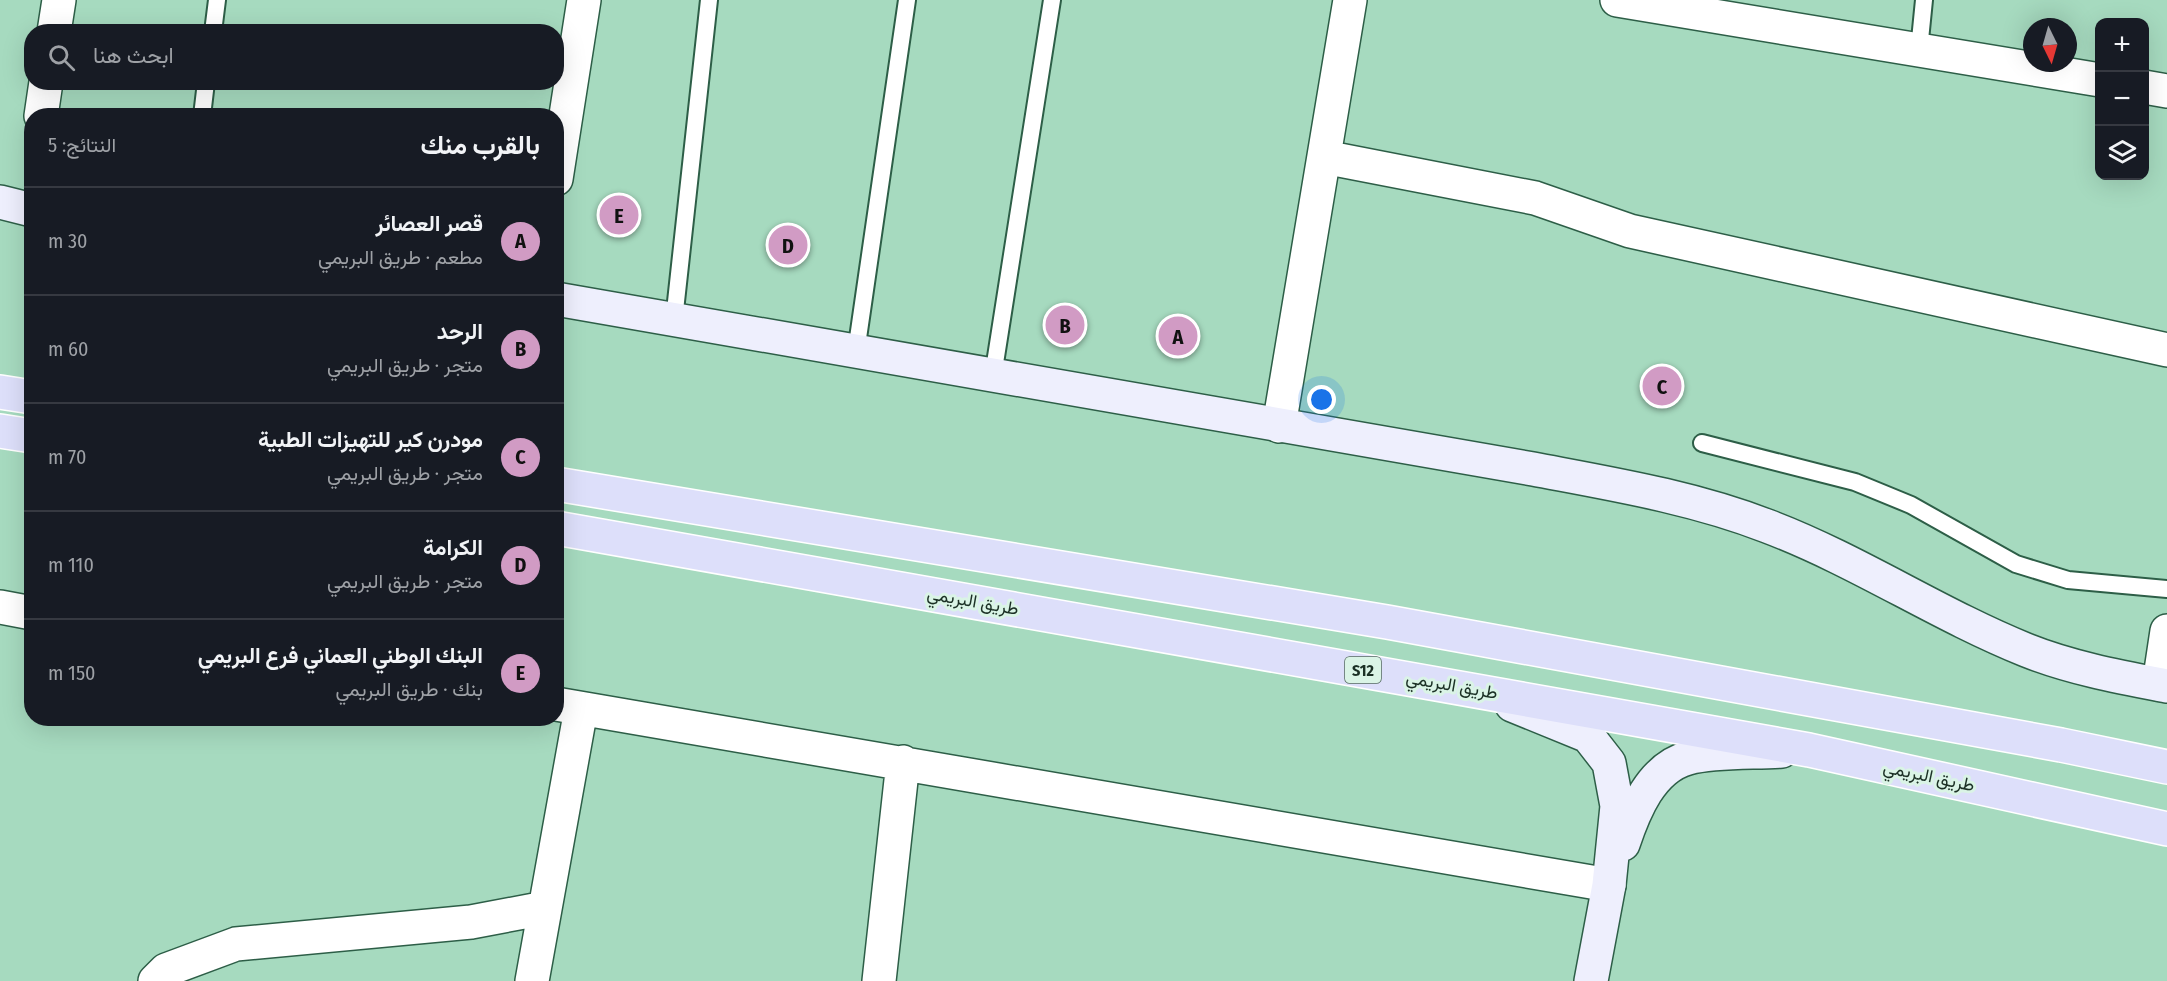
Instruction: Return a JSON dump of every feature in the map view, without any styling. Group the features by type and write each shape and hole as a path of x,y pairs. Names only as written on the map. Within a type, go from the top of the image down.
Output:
{"main road":[{"path":"0,392 24,396"},
{"path":"0,431 24,435"},
{"path":"564,485 1387,622 2061,745 2167,767"},
{"name":"طريق البريمي","path":"564,529 1471,688 1809,750 2167,829"}],"street":[{"path":"55,24 59,0"},
{"path":"564,127 584,0"},
{"path":"1279,426 1350,0"},
{"path":"1617,0 2095,79"},
{"path":"2149,88 2167,91"},
{"path":"42,108 45,90"},
{"path":"1324,157 1535,198 1630,231 2167,350"},
{"path":"0,202 24,208"},
{"path":"564,300 1533,469 1661,494 1767,526 1856,566 1948,615 2028,651 2090,670 2163,685 2167,631"},
{"path":"0,607 24,612"},
{"path":"1471,688 1588,736 1610,763 1617,806 1609,885 1591,981"},
{"path":"532,981 545,908 569,706 1609,885"},
{"path":"1609,885 1634,811 1657,776 1687,758 1809,750"},
{"path":"879,981 903,762"},
{"path":"155,981 166,970 236,944 471,922 545,908"}],"lane":[{"path":"214,24 217,0"},
{"path":"674,320 709,0"},
{"path":"856,352 907,0"},
{"path":"993,376 1052,0"},
{"path":"1919,50 1924,0"},
{"path":"203,108 205,90"},
{"path":"1702,443 1855,482 1911,505 2016,564 2068,580 2167,589"}],"place":[{"name":"البنك الوطني العماني فرع البريمي","path":"619,215"},
{"name":"الكرامة","path":"788,245"},
{"name":"الرحد","path":"1065,325"},
{"name":"قصر العصاىٔر","path":"1178,336"},
{"name":"مودرن كير للته‍يزات الطبية","path":"1662,386"}]}
